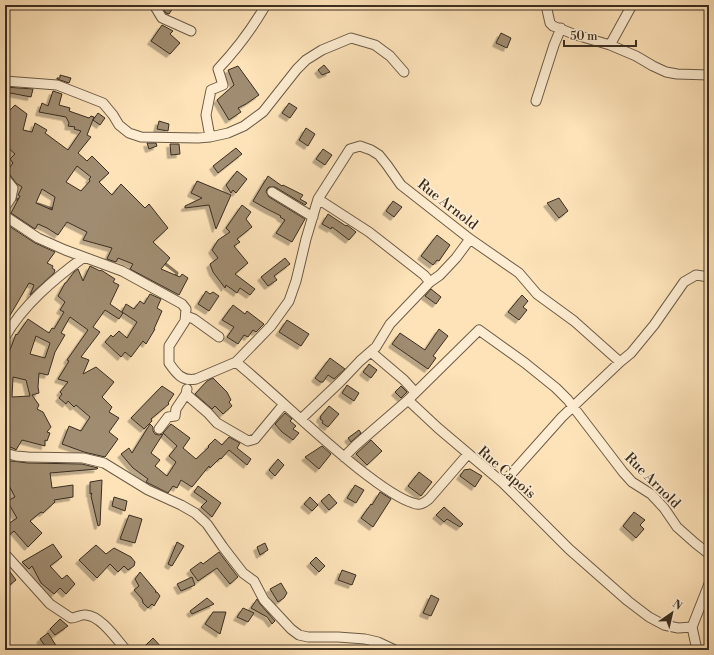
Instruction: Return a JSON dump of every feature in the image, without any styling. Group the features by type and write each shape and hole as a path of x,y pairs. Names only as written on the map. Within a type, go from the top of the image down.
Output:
{"street":[{"path":"154,5 162,18 191,31"},
{"path":"210,138 206,115 211,90 223,85 218,69 239,46 264,8 262,5"},
{"path":"546,5 550,23 553,26 576,35 610,45 636,56 666,72 677,74 709,75"},
{"path":"610,45 632,5"},
{"path":"536,101 561,28"},
{"path":"5,81 57,85 103,103 117,122 129,133 141,137 210,138 228,133 244,126 263,112 297,69 306,60 322,50 351,38 375,45 390,56 404,72"},
{"name":"Rue Arnold","path":"189,380 196,379 236,362 271,326 289,301 296,281 306,238 318,199 350,149 360,146 379,155 401,185 470,239 519,273 537,294 574,321 620,362"},
{"path":"5,178 13,188 11,198 5,207"},
{"path":"272,192 313,217"},
{"path":"318,199 369,232 424,275 430,282"},
{"path":"5,216 38,238 122,271 182,304 186,312 219,337"},
{"path":"301,419 376,347 390,324 430,282 440,275 456,258 470,239"},
{"path":"5,337 37,296 84,257"},
{"path":"503,483 573,406 631,353 654,325 684,282 696,275 709,277"},
{"path":"160,429 168,417 175,416 176,409 186,394 189,380 182,378 169,363 169,346 185,321 186,312"},
{"name":"Rue Arnold","path":"415,392 479,330 556,388 573,406 632,482 651,494 664,508 677,527 695,544 709,554"},
{"path":"344,457 415,392 404,380 371,352"},
{"name":"Rue Capois","path":"236,362 372,480 401,498 414,504 422,504 429,499 468,454 503,483 569,549 649,617 664,625 678,628 692,627"},
{"path":"186,394 217,423 248,441 255,439 284,404"},
{"path":"408,400 468,454"},
{"path":"5,452 16,456 83,458 104,463 148,490 195,513 207,524 243,573 254,581 264,600 299,635 308,637 365,639 378,642 395,650"},
{"path":"5,554 50,604 71,618 76,618 85,614 93,617 104,624 126,650"},
{"path":"697,650 692,627 709,584"}],"building":[{"path":"166,5 175,5 169,14 163,9"},
{"path":"162,25 173,31 170,34 180,43 170,54 151,41"},
{"path":"501,33 511,38 507,48 496,43"},
{"path":"324,65 330,72 322,75 318,70"},
{"path":"238,66 259,95 238,108 241,112 229,120 217,100 234,85 228,70"},
{"path":"60,75 71,78 69,83 57,79 60,78"},
{"path":"5,87 33,89 31,97 5,92"},
{"path":"53,91 62,94 59,105 70,108 69,111 89,118 91,116 94,117 87,135 91,137 78,153 87,161 92,156 109,173 99,182 112,195 121,184 145,208 149,204 168,228 153,242 170,258 161,269 180,277 182,274 188,278 179,295 130,269 133,264 118,258 116,262 107,259 112,248 83,240 87,232 67,222 58,235 38,224 35,229 11,213 20,196 18,195 22,187 16,183 7,171 13,163 10,159 15,154 5,145 5,115 15,105 27,114 23,130 32,132 35,123 47,130 45,133 68,150 81,131 74,129 75,127 68,126 69,123 66,117 39,112 42,103 48,106","holes":["77,166 91,177 89,179 90,181 81,191 66,182","42,189 55,197 52,210 36,203"]},
{"path":"289,103 297,108 290,118 282,113"},
{"path":"98,113 105,118 100,125 93,120"},
{"path":"159,121 169,124 168,131 157,129"},
{"path":"306,128 315,134 308,146 299,140"},
{"path":"147,143 156,143 157,146 149,149"},
{"path":"170,144 179,144 180,154 171,155"},
{"path":"236,148 242,154 218,173 213,166"},
{"path":"323,149 332,155 325,165 316,159"},
{"path":"237,171 247,179 236,193 233,190 231,193 226,185"},
{"path":"268,176 282,186 283,185 303,195 300,199 307,203 305,205 275,187 269,187 267,189 266,192 269,197 305,219 292,242 276,233 285,220 280,217 281,216 253,201"},
{"path":"197,181 231,195 216,229 209,205 185,208 185,206 202,198 191,193"},
{"path":"559,198 568,211 559,218 547,203"},
{"path":"393,201 402,207 394,217 386,211"},
{"path":"242,205 251,212 246,219 252,227 237,239 240,242 234,246 248,263 235,274 255,289 250,295 240,288 237,293 226,285 225,288 213,272 210,264 218,258 212,250 218,240 230,232 226,228"},
{"path":"328,214 356,232 349,240 332,227 331,229 322,224"},
{"path":"6,224 35,243 55,252 47,263 53,266 52,268 55,270 54,273 30,295 34,285 29,283 5,324"},
{"path":"437,235 450,245 439,261 437,260 433,265 421,256"},
{"path":"285,258 290,264 274,276 277,280 268,286 261,277"},
{"path":"90,266 100,271 101,270 115,279 113,282 119,285 110,304 123,313 119,319 105,310 93,327 100,332 81,357 89,360 83,374 96,367 114,382 102,397 112,407 109,412 119,418 109,432 118,439 105,457 84,452 62,444 69,426 81,431 90,417 76,405 74,407 68,401 66,404 59,398 62,394 60,392 68,382 58,379 69,361 67,360 88,330 70,317 61,333 65,335 55,352 48,375 39,373 39,393 32,395 39,405 37,409 43,412 51,427 47,432 50,433 47,441 45,440 45,446 22,440 16,450 5,445 5,353 8,355 16,334 17,335 28,319 49,333 52,328 54,329 64,312 60,310 65,302 58,296 65,283 78,269 83,281","holes":["36,336 50,343 45,358 30,354","13,377 26,380 30,396 12,397"]},
{"path":"431,289 441,297 436,304 425,296"},
{"path":"206,291 210,294 213,292 219,296 209,311 198,304"},
{"path":"150,294 161,299 157,308 162,311 155,329 146,344 143,341 131,357 125,352 121,357 105,342 111,335 113,337 119,331 127,338 137,322 122,312 126,304 134,309 140,301 144,304"},
{"path":"522,295 528,301 523,307 527,310 519,320 508,312"},
{"path":"233,305 245,314 247,311 264,324 256,332 253,330 248,337 244,335 238,344 227,337 234,327 222,320"},
{"path":"287,320 309,334 301,346 279,332"},
{"path":"439,329 448,336 433,356 436,358 428,369 392,344 400,333 425,350"},
{"path":"330,358 345,369 334,379 328,375 323,382 320,382 315,378"},
{"path":"369,364 377,370 371,378 363,372"},
{"path":"213,378 227,392 231,400 229,402 232,406 223,414 215,406 212,409 195,394 207,381"},
{"path":"347,385 359,393 354,401 342,393"},
{"path":"162,386 174,394 168,403 169,404 151,419 152,421 144,429 131,418"},
{"path":"401,386 407,392 401,398 395,392"},
{"path":"329,406 339,414 328,427 322,423 323,421 320,417"},
{"path":"285,413 292,419 290,421 296,426 293,429 299,433 293,440 282,432 275,424"},
{"path":"150,424 153,427 155,434 163,434 151,453 160,460 155,466 167,476 176,462 169,456 177,446 163,433 171,424 190,438 183,448 196,459 215,439 222,445 229,437 240,443 237,448 251,459 247,465 229,450 210,468 209,466 192,487 181,480 177,488 173,486 168,493 146,482 148,479 133,468 121,454 129,448 132,453"},
{"path":"359,430 361,433 351,442 348,438"},
{"path":"371,440 382,451 367,465 356,454"},
{"path":"322,446 331,454 319,469 305,457"},
{"path":"278,459 284,465 275,476 269,470"},
{"path":"12,461 28,463 82,464 98,468 50,473 52,488 73,485 73,497 54,500 55,502 43,513 41,512 30,521 42,533 28,547 14,531 5,539 5,526 17,518 7,501 15,497 5,478 5,462"},
{"path":"470,469 482,476 475,487 460,476 464,470"},
{"path":"419,472 432,482 421,496 408,486"},
{"path":"102,480 100,525 98,526 91,496 92,493 90,494 90,482"},
{"path":"355,485 364,490 356,503 347,498"},
{"path":"198,486 221,503 212,517 201,507 207,501 194,492"},
{"path":"380,492 391,499 373,527 361,518 371,504 372,505"},
{"path":"329,494 337,503 329,510 321,501"},
{"path":"114,497 127,501 125,511 112,506"},
{"path":"310,497 318,505 312,511 304,504"},
{"path":"444,507 463,524 460,527 447,519 444,522 436,515"},
{"path":"634,512 645,520 640,525 644,529 636,538 623,526"},
{"path":"129,515 142,519 135,543 120,539"},
{"path":"177,542 184,546 172,566 168,564"},
{"path":"265,543 268,550 260,555 257,547"},
{"path":"53,544 62,557 50,566 62,579 67,575 75,584 66,594 60,588 54,594 41,583 32,566 29,569 22,562"},
{"path":"96,545 106,554 114,548 131,557 135,562 134,566 128,570 124,566 118,572 110,564 97,578 79,560"},
{"path":"219,552 238,577 230,584 217,568 198,581 190,570 201,562 203,564"},
{"path":"316,557 325,566 319,572 310,563"},
{"path":"5,565 16,580 5,589"},
{"path":"342,570 356,575 352,585 338,580"},
{"path":"140,572 156,591 155,592 157,592 160,596 154,606 152,604 148,608 134,590 139,586 135,579"},
{"path":"192,577 195,585 181,591 177,584"},
{"path":"281,583 287,593 284,598 278,602 270,589"},
{"path":"431,595 439,599 431,616 423,613"},
{"path":"207,598 214,604 192,614 190,611"},
{"path":"257,599 275,621 272,624 267,617 251,608"},
{"path":"243,608 254,613 248,622 237,617"},
{"path":"213,612 226,612 220,634 205,624"},
{"path":"60,619 68,626 55,635 50,629"},
{"path":"48,633 57,647 53,650 48,650 40,639"},
{"path":"153,638 164,650 141,650"}],"waterway":[{"path":"5,197 21,200"},
{"path":"38,204 55,210"},
{"path":"163,262 177,273 175,278"}]}
